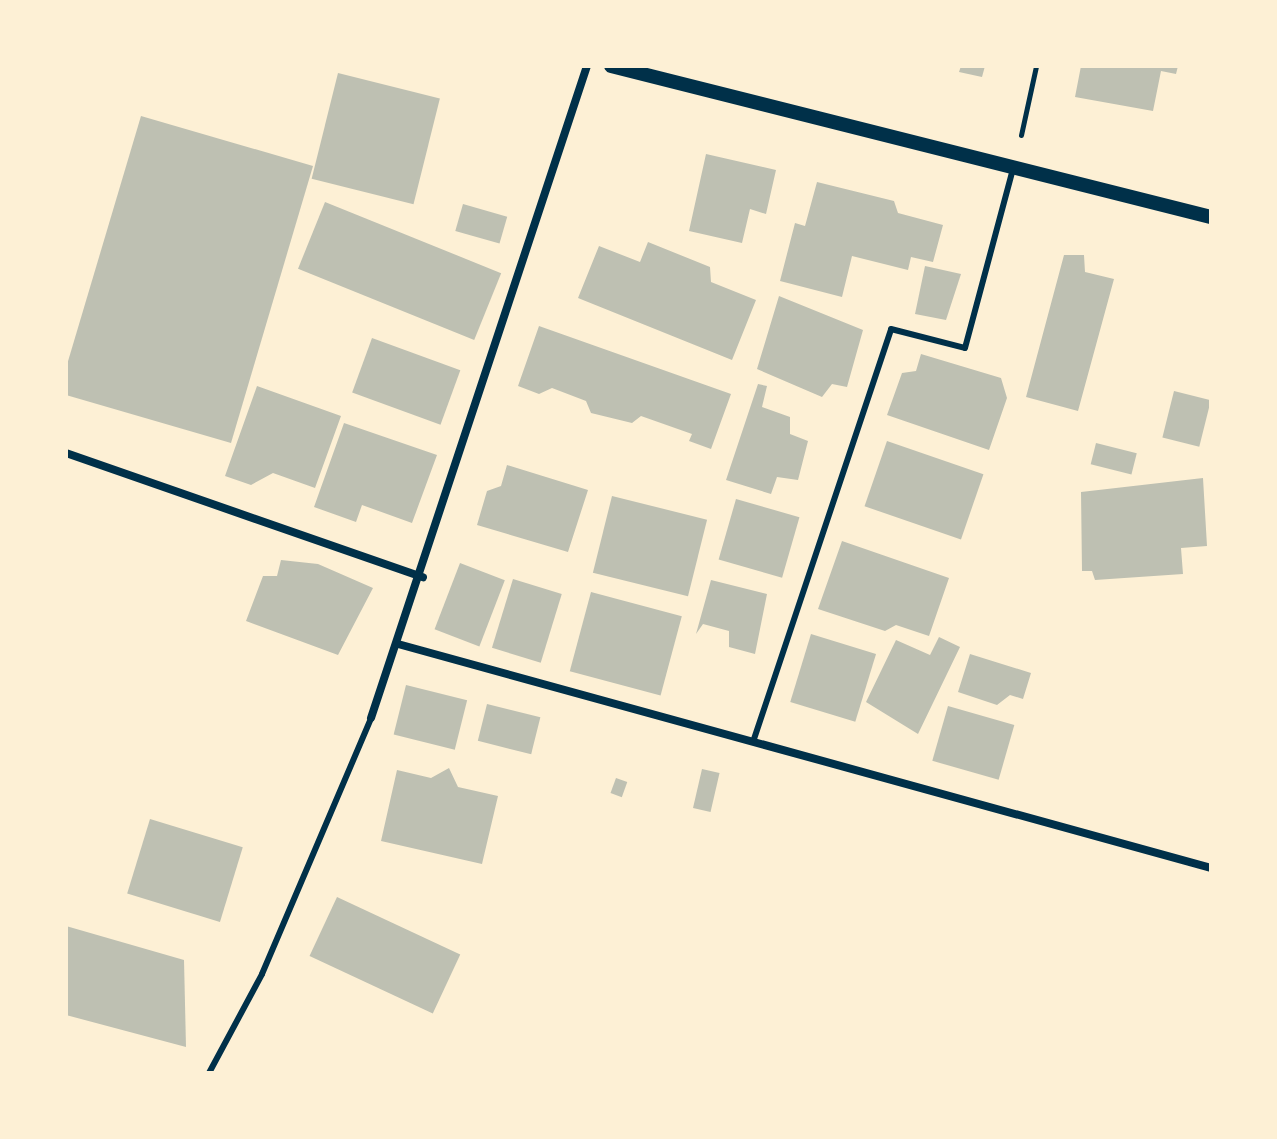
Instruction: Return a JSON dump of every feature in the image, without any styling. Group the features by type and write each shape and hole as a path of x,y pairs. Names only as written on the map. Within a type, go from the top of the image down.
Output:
{"street":[{"path":"371,718 423,577 587,66"},
{"path":"611,66 1211,217"},
{"path":"66,453 423,577"},
{"path":"398,644 1211,868"}],"lane":[{"path":"753,742 891,329 965,348 1013,169"},
{"path":"209,1073 262,974 371,718"}],"path":[{"path":"1013,169 1036,66"}],"building":[{"path":"961,66 985,66 982,77 959,72"},
{"path":"1081,66 1178,66 1176,74 1161,71 1153,111 1075,97"},
{"path":"338,73 440,98 414,204 312,179"},
{"path":"141,116 313,166 231,443 66,395 66,368"},
{"path":"706,154 776,170 766,214 750,209 742,243 689,231"},
{"path":"817,182 894,201 898,213 943,225 933,262 911,257 908,270 852,256 842,297 780,281 795,223 805,226"},
{"path":"325,202 501,273 474,340 298,269"},
{"path":"463,204 507,217 500,244 455,231"},
{"path":"648,242 710,267 711,282 756,300 732,360 578,298 599,246 640,262"},
{"path":"1064,255 1084,255 1085,272 1114,279 1078,411 1026,397"},
{"path":"925,266 961,274 946,320 915,314"},
{"path":"779,296 863,330 847,387 832,384 822,397 757,369"},
{"path":"539,326 731,394 711,449 689,441 692,434 641,416 632,423 591,413 586,401 552,388 539,394 518,386"},
{"path":"372,338 460,370 440,425 352,393"},
{"path":"921,354 1001,378 1007,398 989,450 887,415 902,373 916,371"},
{"path":"758,384 767,386 762,407 790,417 790,434 808,441 798,480 777,477 771,494 726,480"},
{"path":"257,386 341,416 315,488 273,473 251,485 225,476"},
{"path":"1174,391 1211,400 1199,447 1162,438"},
{"path":"344,423 437,455 412,523 362,505 356,522 314,507"},
{"path":"887,441 983,474 961,539 865,506"},
{"path":"1096,443 1137,453 1131,475 1091,464"},
{"path":"507,465 588,490 568,552 477,525 487,491 501,486"},
{"path":"1203,478 1207,546 1181,548 1183,574 1095,580 1092,571 1082,571 1081,492"},
{"path":"612,496 707,520 688,596 593,573"},
{"path":"736,499 799,517 782,578 719,560"},
{"path":"842,541 949,578 929,636 896,625 885,631 818,609"},
{"path":"281,560 318,564 373,588 338,655 246,621 263,576 277,576"},
{"path":"460,563 505,580 479,646 435,629"},
{"path":"513,579 562,594 541,663 492,648"},
{"path":"711,580 767,594 755,654 729,647 729,631 703,624 696,634"},
{"path":"591,592 682,616 661,696 570,671"},
{"path":"811,634 876,654 855,722 790,702"},
{"path":"939,637 960,647 918,734 866,702 896,640 930,655"},
{"path":"970,654 1031,673 1023,699 1010,695 997,705 958,692"},
{"path":"406,685 467,700 455,750 394,734"},
{"path":"487,704 540,717 531,754 478,741"},
{"path":"948,706 1014,725 999,780 932,761"},
{"path":"449,768 458,787 498,796 482,864 381,841 397,770 431,778"},
{"path":"702,769 720,773 711,812 693,808"},
{"path":"616,778 627,782 622,797 611,793"},
{"path":"150,819 243,847 220,922 127,894"},
{"path":"337,897 460,954 433,1013 310,956"},
{"path":"66,926 184,960 186,1047 66,1015"}]}
